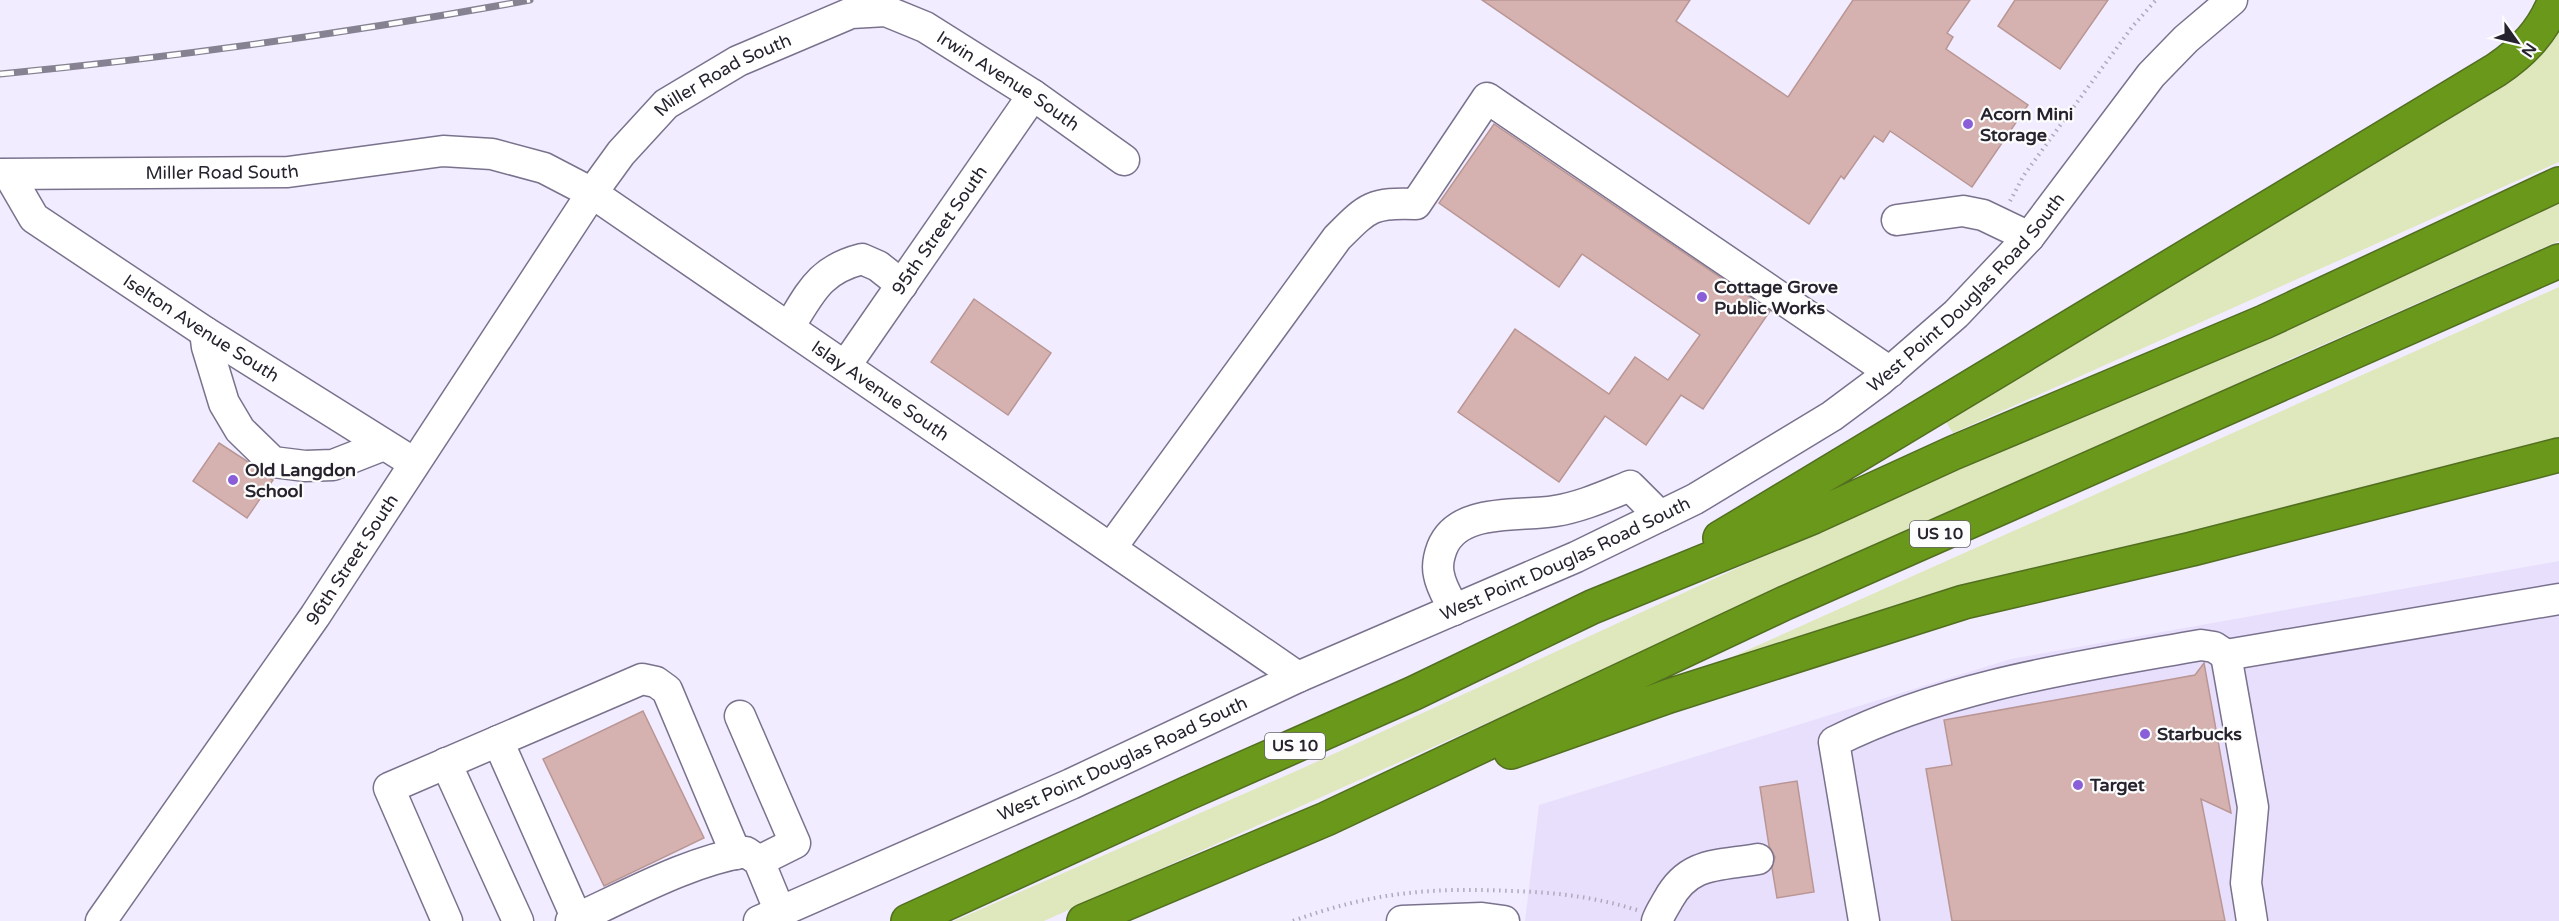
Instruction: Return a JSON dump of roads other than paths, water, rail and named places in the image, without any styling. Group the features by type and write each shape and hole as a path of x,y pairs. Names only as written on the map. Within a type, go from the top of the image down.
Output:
{"highway":[{"path":"1682,570 1712,543 2496,70 2514,57 2541,30 2555,0"},
{"name":"US 10","path":"908,921 1414,693 1592,607 1813,517 1964,448 2264,322 2559,184"},
{"name":"US 10","path":"1084,921 1326,819 1785,603 2559,261"},
{"path":"1326,819 1669,696 1964,602 2192,549 2559,455"}],"street":[{"name":"West Point Douglas Road South","path":"769,916 1071,784 1298,677 1576,557 1695,499 1832,416 1890,372 1956,314 2029,237 2151,75 2186,39 2232,0"},
{"name":"Irwin Avenue South","path":"886,12 926,27 1033,95 1124,160"},
{"name":"Miller Road South","path":"592,193 621,153 666,104 738,61 813,28 851,13 886,12"},
{"name":"95th Street South","path":"846,365 1033,95"},
{"path":"1111,548 1337,238 1365,210 1391,203 1416,204 1487,98 1890,372"},
{"name":"Miller Road South","path":"5,174 288,172 443,151"},
{"name":"Islay Avenue South","path":"443,151 492,154 544,168 592,193 1298,677"},
{"name":"Iselton Avenue South","path":"5,174 33,218 205,332 414,463"},
{"name":"96th Street South","path":"101,921 315,616 592,193"},
{"path":"1897,219 1963,211 2001,223 2029,237"},
{"path":"789,327 817,284 826,274 846,263 862,259 878,266 902,285"},
{"path":"205,332 224,403 240,430 273,462 305,466 333,465 384,445"},
{"path":"1454,609 1439,576 1438,563 1443,544 1456,528 1463,524 1478,520 1555,511 1586,504 1630,486 1660,516"},
{"path":"1864,921 1834,742 1875,721 2022,677 2201,645 2214,647 2226,655 2559,599"},
{"path":"2226,655 2253,807 2246,883 2252,921"},
{"path":"447,921 389,788 642,679 656,682 667,690 747,857 769,916"},
{"path":"498,741 574,920 649,885 726,855 747,857 795,843 740,716"},
{"path":"446,763 518,921"},
{"path":"1658,921 1674,887 1684,876 1698,869 1758,860"},
{"path":"1402,921 1482,918 1504,921"}],"railway":[{"path":"0,74 266,43 530,0"}],"place":[{"name":"Acorn Mini Storage","path":"1968,124"},
{"name":"Cottage Grove Public Works","path":"1702,297"},
{"name":"Old Langdon School","path":"233,480"},
{"name":"Starbucks","path":"2145,734"},
{"name":"Target","path":"2078,785"}]}
